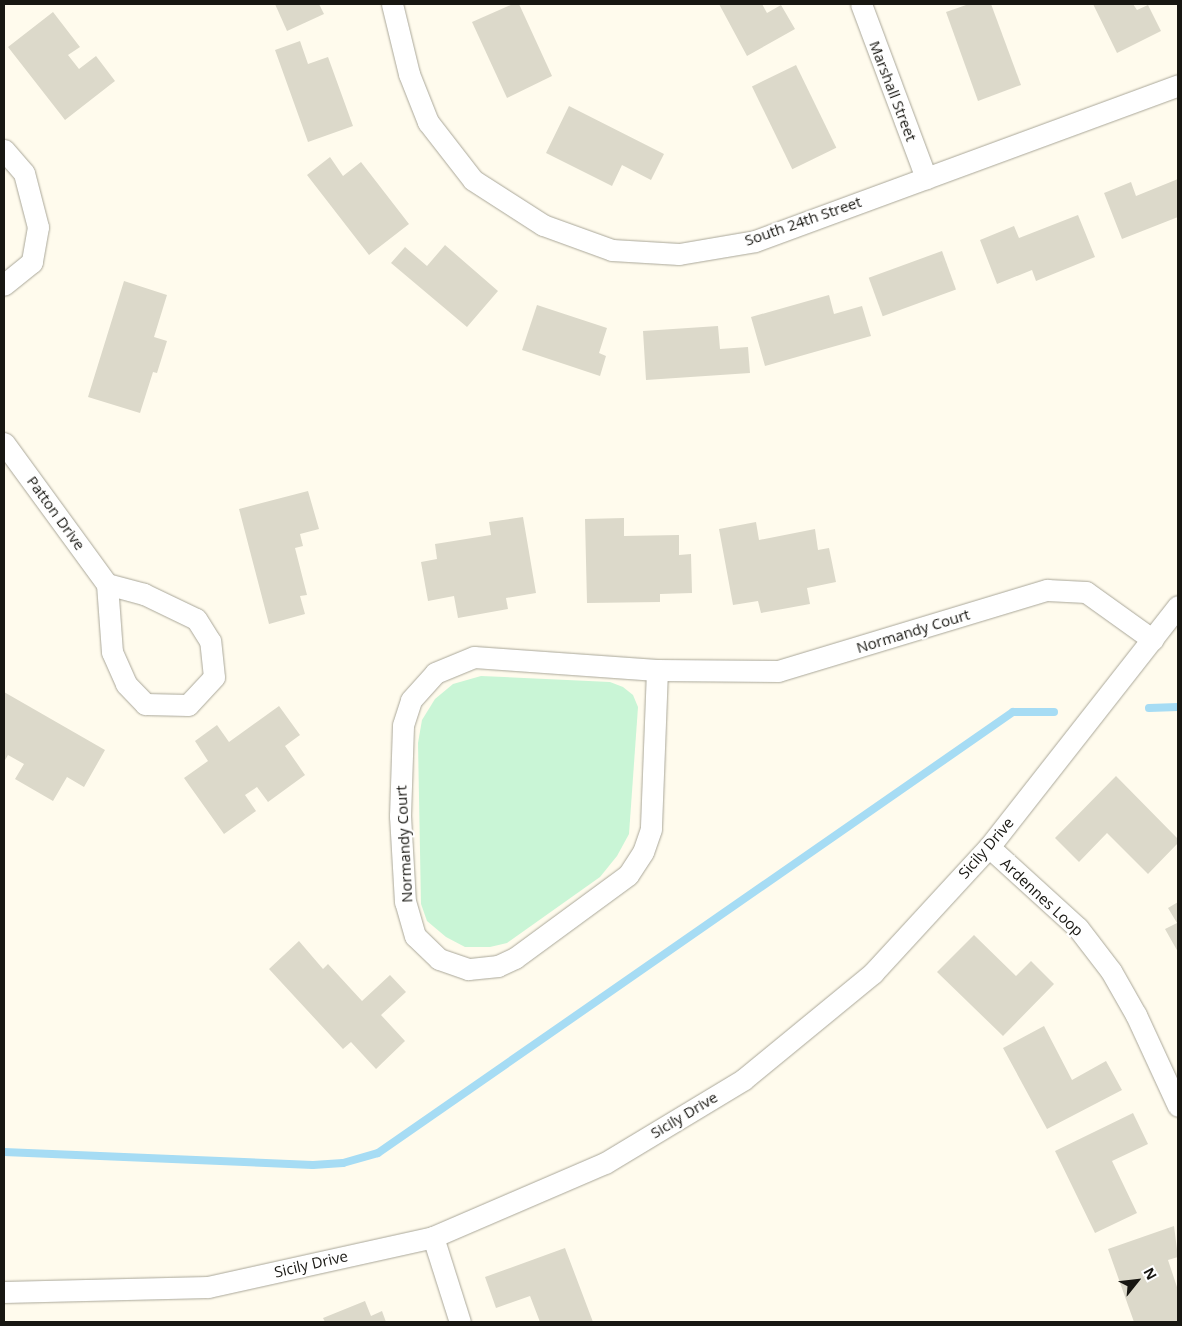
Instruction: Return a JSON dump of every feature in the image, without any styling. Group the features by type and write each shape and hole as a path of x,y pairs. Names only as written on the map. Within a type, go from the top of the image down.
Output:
{"street":[{"name":"South 24th Street","path":"392,4 409,74 428,122 473,180 543,225 612,250 679,254 755,240 1178,85"},
{"name":"Marshall Street","path":"861,4 926,178"},
{"path":"4,150 24,173 38,227 32,262 4,285"},
{"name":"Patton Drive","path":"4,443 107,584"},
{"path":"107,584 144,594 196,619 210,641 214,677 188,705 145,704 126,684 112,652 107,584"},
{"name":"Normandy Court","path":"657,670 651,829 643,852 628,875 531,947 498,966 468,969 439,959 415,936 405,902 400,816 403,725 410,700 434,673 474,657 657,670 778,671 1047,590 1086,592 1153,640"},
{"name":"Sicily Drive","path":"4,1292 208,1287 433,1237 605,1163 744,1079 872,973 989,847 1178,606"},
{"name":"Ardennes Loop","path":"989,847 1078,928 1111,971 1136,1015 1178,1106"},
{"path":"433,1237 460,1322"}],"green space":[{"path":"481,676 610,682 623,687 633,695 638,707 629,834 617,856 600,877 507,943 490,947 465,947 446,937 427,921 421,904 418,743 422,720 435,699 453,684"}],"building":[{"path":"275,4 319,4 324,14 287,31"},
{"path":"513,4 519,4 552,76 507,98 472,22"},
{"path":"719,4 762,4 767,13 781,5 795,29 747,56"},
{"path":"969,4 991,4 1021,85 978,101 946,12"},
{"path":"1093,4 1133,4 1137,10 1148,5 1161,31 1117,53"},
{"path":"53,12 80,47 68,55 79,69 96,56 115,81 65,120 8,47"},
{"path":"300,41 308,64 328,57 353,126 308,142 275,50"},
{"path":"796,65 836,148 792,169 752,86"},
{"path":"569,106 664,154 651,180 622,165 612,186 546,153"},
{"path":"330,157 343,176 361,162 409,224 369,255 307,175"},
{"path":"1178,179 1178,217 1122,239 1104,193 1131,182 1136,196"},
{"path":"1078,215 1095,257 1036,281 1032,270 997,284 980,240 1014,226 1019,238"},
{"path":"445,245 498,291 467,327 391,263 405,247 427,266"},
{"path":"942,251 956,290 883,316 869,278"},
{"path":"124,281 167,295 154,337 167,341 157,373 153,372 140,413 88,397"},
{"path":"829,295 834,314 862,306 871,336 765,366 751,317"},
{"path":"537,305 607,328 599,353 606,356 600,376 522,350"},
{"path":"718,326 720,349 748,347 750,373 646,380 643,331"},
{"path":"308,491 319,529 300,534 303,546 295,548 307,595 300,596 305,614 269,624 239,509"},
{"path":"523,517 536,593 506,598 508,609 458,618 454,596 428,601 421,562 437,559 435,544 491,535 489,522"},
{"path":"624,518 624,536 679,535 679,555 691,554 692,593 660,594 660,602 587,603 585,519"},
{"path":"756,522 759,540 815,529 818,550 829,548 836,582 807,588 810,604 761,613 758,601 733,605 719,529"},
{"path":"4,692 105,750 84,787 67,777 53,801 15,779 24,764 8,755 4,762"},
{"path":"279,706 300,735 285,746 305,775 268,802 257,787 245,795 256,811 224,834 184,778 208,761 195,741 217,725 229,742"},
{"path":"1116,776 1178,839 1178,843 1148,874 1107,833 1079,862 1055,838"},
{"path":"1178,902 1178,952 1165,929 1177,923 1168,908"},
{"path":"974,935 1016,976 1031,961 1054,984 1003,1036 937,972"},
{"path":"299,941 323,969 328,964 362,1001 390,975 406,992 381,1015 405,1041 376,1069 351,1042 343,1049 269,969"},
{"path":"1044,1026 1072,1080 1106,1061 1122,1090 1047,1129 1003,1048"},
{"path":"1133,1113 1148,1144 1112,1161 1137,1213 1095,1233 1055,1151"},
{"path":"1174,1226 1178,1257 1168,1260 1178,1290 1178,1322 1134,1322 1108,1249"},
{"path":"565,1248 593,1322 540,1322 530,1296 496,1308 485,1277"},
{"path":"365,1301 371,1316 382,1311 386,1322 325,1322 323,1318"}],"waterway":[{"path":"1149,708 1178,707"},
{"path":"4,1152 313,1165 343,1163 378,1153 1013,712 1054,712"}]}
